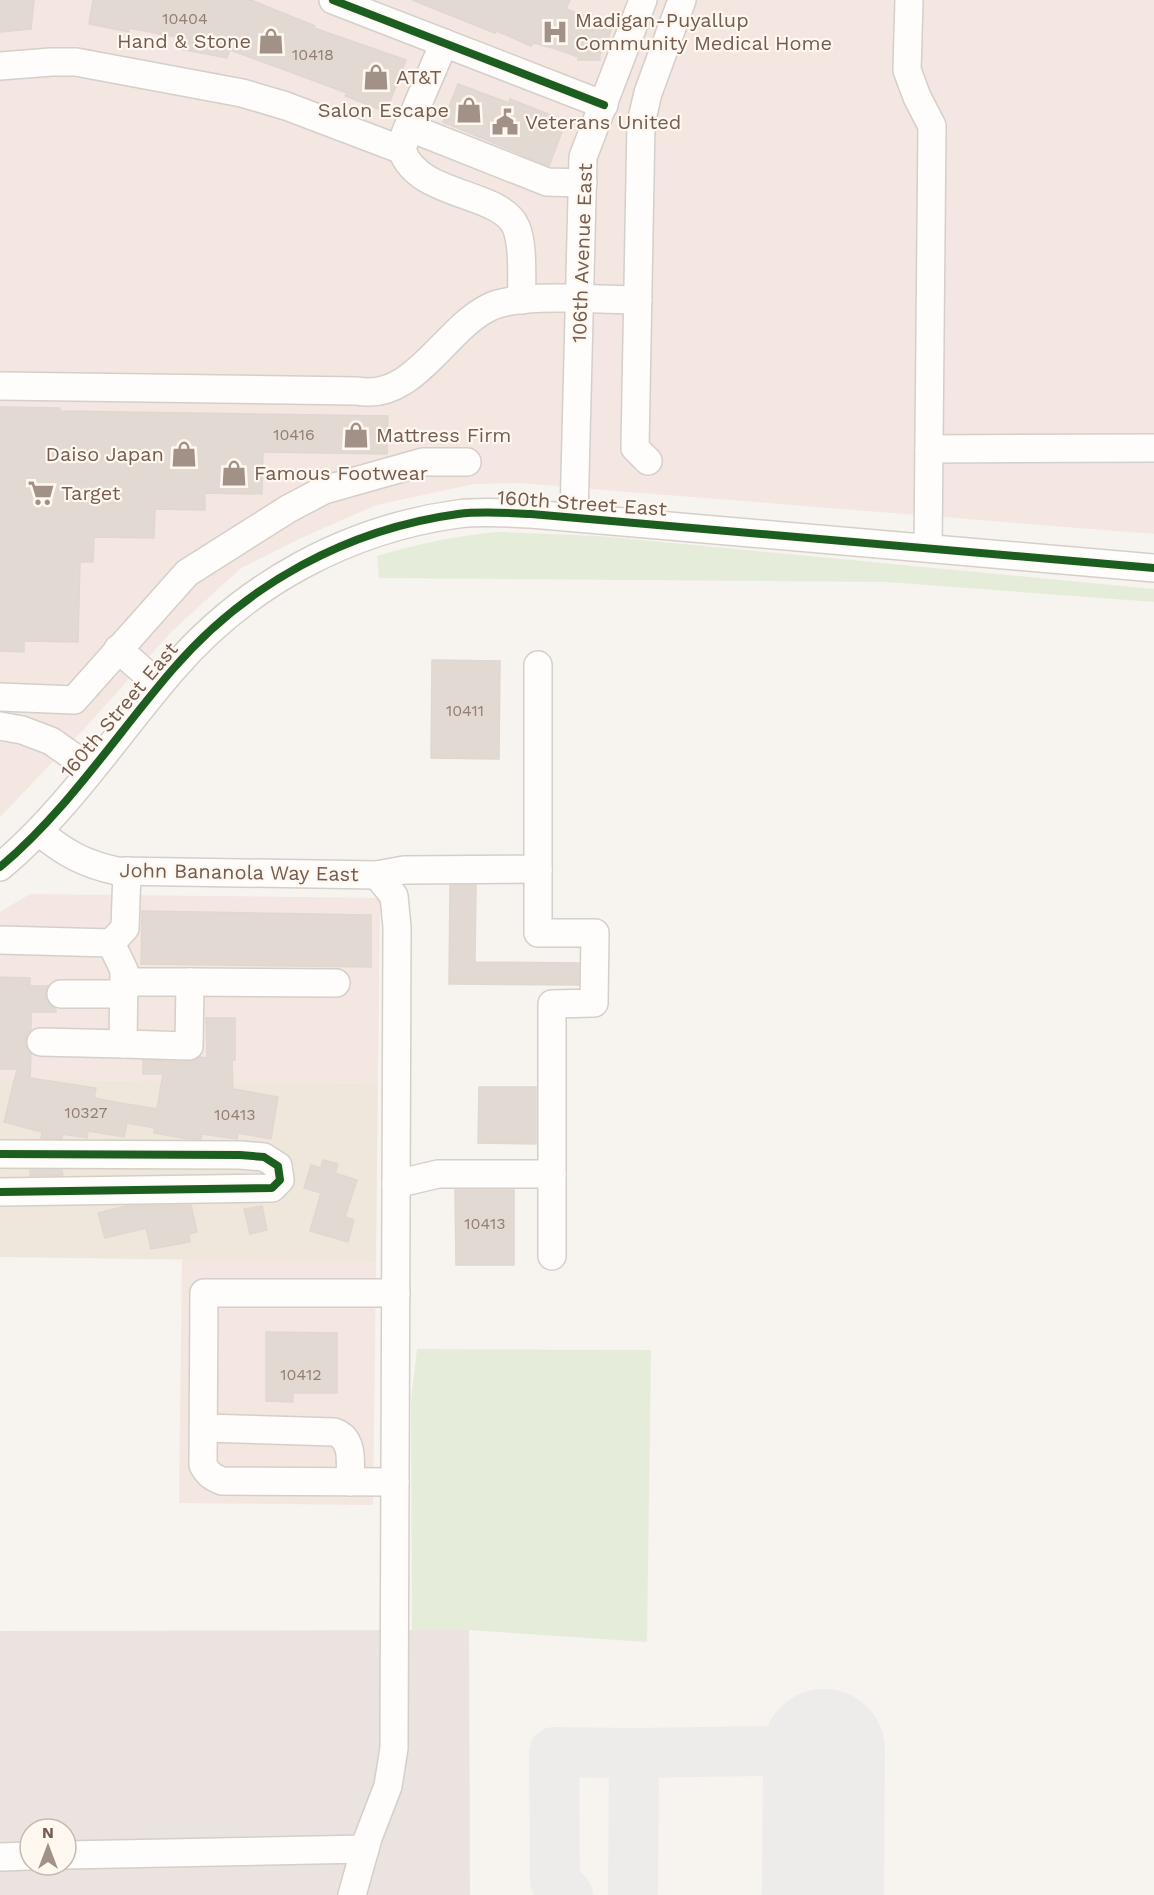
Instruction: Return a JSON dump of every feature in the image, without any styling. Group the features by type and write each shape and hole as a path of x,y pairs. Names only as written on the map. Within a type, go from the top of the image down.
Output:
{"street":[{"name":"106th Avenue East","path":"574,517 583,157 643,0"},
{"path":"648,461 635,448 641,123 648,93 682,0"},
{"path":"909,0 907,70 917,98 932,126 928,548"},
{"path":"348,3 604,105"},
{"path":"444,43 405,139 411,167 424,178 501,210 512,219 517,229 522,300"},
{"path":"0,66 76,62 242,93 547,182 583,183"},
{"path":"0,386 368,393 389,389 406,380 470,318 490,306 548,298 638,300"},
{"path":"929,449 1154,448"},
{"path":"0,697 74,700 187,573 288,509 324,490 423,462 467,462"},
{"name":"160th Street East","path":"0,867 39,832 159,685 207,632 281,575 324,553 379,532 421,520 461,514 499,512 1154,568"},
{"path":"118,649 159,685"},
{"path":"537,665 538,933 595,933 594,1003 552,1004 552,1256"},
{"path":"0,726 22,730 51,741 91,769"},
{"name":"John Bananola Way East","path":"39,832 61,850 81,861 127,871 377,875 404,870 538,869"},
{"path":"0,940 111,943 125,928 127,871"},
{"path":"352,1895 365,1849 388,1785 394,1748 397,927 394,896 377,875"},
{"path":"111,943 124,970 123,1044"},
{"path":"40,1042 189,1046 190,982"},
{"path":"61,994 190,982 336,983"},
{"path":"0,1154 264,1157 278,1166 280,1180 272,1188 0,1192"},
{"path":"396,1184 438,1174 552,1174"},
{"path":"395,1482 222,1481 212,1477 203,1465 204,1293 396,1293"},
{"path":"204,1428 341,1434 349,1444 350,1482"},
{"path":"78,1855 365,1849"},
{"path":"0,1857 18,1856"}],"shaded area":[{"path":"0,0 1154,0 1154,534 518,483 474,484 376,505 241,568 171,632 84,729 0,817"},
{"path":"30,894 380,898 378,1084 0,1079 0,912"},
{"path":"0,1079 378,1084 376,1262 0,1257"},
{"path":"182,1259 376,1262 373,1505 179,1503"},
{"path":"469,1630 470,1895 0,1895 0,1631"}],"green space":[{"path":"496,532 600,536 1154,589 1154,602 887,582 379,578 377,556 436,541"},
{"path":"417,1349 651,1350 647,1642 469,1630 412,1630 411,1401"}],"building":[{"path":"0,0 34,0 31,29 0,32"},
{"path":"93,0 251,0 315,26 314,28 406,60 386,112 345,96 347,93 230,50 227,58 179,49 181,38 129,28 129,32 89,24"},
{"name":"Madigan-Puyallup Community Medical Home","path":"412,0 570,0 566,9 612,27 604,51 600,53 600,60 578,60 578,57 556,49 534,43 531,46"},
{"path":"458,84 509,103 510,99 566,121 549,166 443,122"},
{"path":"0,407 60,408 60,411 388,416 387,454 263,452 262,494 205,493 205,510 155,509 154,538 94,537 93,562 80,562 78,642 24,641 24,652 0,651"},
{"path":"432,660 500,661 499,759 431,758"},
{"path":"450,885 476,885 475,962 579,963 579,985 449,984"},
{"path":"142,911 371,915 371,967 141,964"},
{"path":"0,977 30,978 30,986 48,986 45,993 47,1001 56,1009 56,1012 31,1012 31,1030 25,1042 31,1053 30,1078 96,1088 94,1098 121,1103 157,1109 163,1074 143,1074 143,1060 189,1062 199,1057 207,1058 206,1018 235,1018 235,1060 232,1060 233,1089 278,1097 271,1139 238,1133 237,1139 202,1134 201,1139 188,1139 154,1133 154,1128 127,1123 124,1137 88,1131 87,1138 62,1134 62,1139 41,1138 42,1132 4,1122 17,1069 0,1069"},
{"path":"479,1087 536,1087 536,1144 478,1143"},
{"path":"323,1160 338,1164 335,1173 357,1180 345,1217 354,1220 348,1242 310,1231 321,1193 304,1188 311,1165 321,1168"},
{"path":"30,1170 62,1170 63,1175 30,1176"},
{"path":"455,1190 514,1190 514,1265 456,1265"},
{"path":"191,1205 197,1232 189,1234 190,1242 151,1249 146,1228 105,1238 98,1213 126,1206"},
{"path":"262,1206 267,1230 250,1234 244,1209"},
{"path":"266,1332 337,1333 337,1393 293,1393 293,1402 266,1401"}],"taxiway":[{"path":"633,1895 634,1753 824,1750"},
{"path":"568,1895 555,1881 554,1752 634,1753"}],"runway":[{"path":"823,1895 824,1750"}],"cycle path":[{"path":"333,0 604,105"},
{"path":"0,867 47,822 69,797 173,669 233,611 302,565 339,547 417,521 467,513 531,514 1154,568"},
{"path":"0,1154 264,1157 278,1166 280,1180 272,1188 0,1192"}],"place":[{"name":"Madigan-Puyallup Community Medical Home","path":"555,32"},
{"name":"Hand & Stone","path":"271,41"},
{"name":"AT&T","path":"376,77"},
{"name":"Salon Escape","path":"469,110"},
{"name":"Veterans United","path":"505,122"},
{"name":"Mattress Firm","path":"356,435"},
{"name":"Daiso Japan","path":"184,454"},
{"name":"Famous Footwear","path":"234,473"},
{"name":"Target","path":"41,493"}]}
